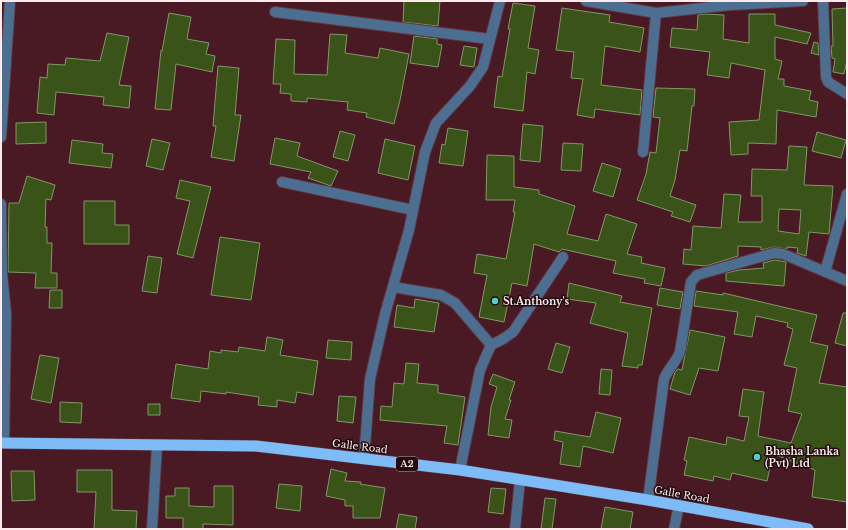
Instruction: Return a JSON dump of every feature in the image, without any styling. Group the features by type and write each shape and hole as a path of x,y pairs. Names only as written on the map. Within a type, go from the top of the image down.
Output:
{"highway":[{"name":"Galle Road","path":"3,443 256,446 460,470 679,505 808,529"}],"street":[{"path":"1,137 10,1"},
{"path":"364,459 370,379 409,230 425,152 436,123 470,86 483,67 500,1"},
{"path":"586,1 656,13 730,5 803,1"},
{"path":"823,1 826,77 828,82 847,94"},
{"path":"275,12 490,39"},
{"path":"643,152 656,13"},
{"path":"282,182 413,210"},
{"path":"826,272 847,194"},
{"path":"1,204 2,273 6,314 3,443"},
{"path":"648,500 664,379 667,370 677,360 680,352 691,282 697,275 774,253 783,254 847,281"},
{"path":"460,470 480,370 491,345 513,332 563,257"},
{"path":"393,287 441,295 455,303 491,345"},
{"path":"152,529 157,445"},
{"path":"515,529 520,480"},
{"path":"674,529 679,505"}],"building":[{"path":"404,1 440,1 438,26 403,22"},
{"path":"513,3 535,6 528,48 539,50 535,74 527,72 523,111 494,107 498,76 502,77"},
{"path":"562,8 610,15 609,22 644,28 640,52 605,46 601,85 642,90 640,115 595,109 594,118 577,115 583,79 571,78 574,52 556,50"},
{"path":"847,8 847,60 844,74 833,72 835,59 832,58 831,46 833,46 832,9"},
{"path":"169,13 191,17 187,39 209,43 206,54 215,56 212,72 176,64 171,110 155,109 161,50 162,51"},
{"path":"749,14 775,14 775,25 811,33 807,44 775,37 775,59 782,61 778,79 784,79 784,86 811,91 809,100 818,102 816,117 777,110 776,144 748,143 748,154 731,155 729,122 759,120 765,70 731,63 729,78 707,75 710,52 670,47 672,28 697,30 698,15 724,15 723,39 749,43"},
{"path":"107,33 129,37 119,85 131,86 129,108 103,105 104,97 56,92 54,115 37,113 40,77 47,78 48,64 65,65 66,58 100,61"},
{"path":"330,34 347,35 345,53 378,58 380,48 409,54 394,124 366,117 367,113 347,110 348,102 307,98 307,102 291,101 291,94 280,93 281,84 273,84 276,39 295,40 294,74 327,75"},
{"path":"414,36 437,39 437,44 442,45 438,67 410,63"},
{"path":"814,42 818,43 819,55 811,53"},
{"path":"464,46 477,48 474,67 460,65"},
{"path":"218,66 239,68 235,115 241,115 234,161 211,157 216,126 213,126"},
{"path":"656,88 695,89 687,151 680,150 675,180 670,196 696,205 690,222 671,216 673,212 637,200 646,174 650,152 656,153 660,118 653,117"},
{"path":"46,122 46,143 16,144 16,123"},
{"path":"523,124 543,126 540,162 520,160"},
{"path":"448,128 468,131 463,166 439,163 442,144 445,145"},
{"path":"340,131 355,135 348,161 333,157"},
{"path":"817,132 846,140 841,158 812,151"},
{"path":"275,138 300,143 297,156 338,171 331,186 308,178 311,172 270,164"},
{"path":"152,139 170,143 163,170 146,166"},
{"path":"385,139 415,146 408,180 378,173"},
{"path":"72,140 103,144 102,153 113,154 111,168 69,163"},
{"path":"563,143 583,144 581,171 561,170"},
{"path":"789,146 807,147 804,185 833,186 829,234 809,232 806,256 797,253 798,248 787,247 787,249 774,247 761,250 761,247 738,246 738,256 706,266 683,264 684,249 691,250 693,226 721,228 724,194 741,195 738,222 762,222 762,196 751,196 752,169 787,170","holes":["779,209 801,210 799,234 778,231"]},
{"path":"487,155 514,156 514,187 539,190 539,194 575,206 567,234 598,241 606,214 637,224 627,254 642,257 641,263 665,268 661,286 644,283 645,279 613,273 616,261 562,249 559,252 534,244 527,286 512,283 504,322 479,317 487,275 474,273 477,254 506,259 515,212 513,212 515,200 486,200"},
{"path":"602,163 621,169 613,197 593,191"},
{"path":"27,176 55,185 51,200 46,199 45,227 47,227 47,243 52,243 51,273 57,273 57,288 35,288 36,273 8,272 9,203 19,203"},
{"path":"180,180 211,187 193,258 177,254 190,201 176,198"},
{"path":"84,201 115,201 115,225 129,225 129,244 84,244"},
{"path":"220,237 260,243 251,300 211,295"},
{"path":"148,256 162,258 157,293 142,291"},
{"path":"775,260 786,262 784,286 726,281 726,273 739,270 764,268 763,263"},
{"path":"569,283 622,296 620,302 652,308 642,365 638,365 638,368 622,366 628,333 590,323 596,303 567,299"},
{"path":"660,288 683,292 680,309 657,305"},
{"path":"50,290 62,290 62,308 49,308"},
{"path":"696,291 723,295 723,293 817,315 810,342 828,346 819,383 847,387 847,502 812,497 815,470 773,454 767,481 732,473 730,480 714,476 713,481 684,475 687,461 684,460 689,437 726,445 727,437 744,441 749,417 739,416 743,389 764,392 758,436 791,443 802,414 788,411 797,368 784,365 793,329 787,327 788,323 756,316 752,337 734,334 738,312 694,306"},
{"path":"415,299 439,303 434,332 394,327 397,305 414,308"},
{"path":"843,313 847,313 847,346 835,343"},
{"path":"690,330 725,337 718,371 699,368 690,395 670,389 675,372 678,369 682,370"},
{"path":"267,337 283,340 280,355 318,361 313,395 297,392 295,403 277,400 277,407 258,405 259,397 226,392 226,394 201,391 200,402 171,398 176,364 208,369 210,351 221,353 221,350 238,352 239,347 265,351"},
{"path":"328,340 352,342 351,360 326,358"},
{"path":"556,343 570,347 562,373 548,369"},
{"path":"40,355 59,358 51,403 31,399"},
{"path":"406,363 419,364 417,383 438,385 438,393 465,397 458,445 444,443 447,426 380,420 381,406 392,407 394,383 404,384"},
{"path":"601,369 612,370 610,395 599,394"},
{"path":"493,374 515,382 505,419 512,420 509,438 488,435 491,407 497,387 489,384"},
{"path":"339,396 356,397 353,423 337,421"},
{"path":"60,402 82,403 81,423 60,422"},
{"path":"148,404 160,404 160,415 148,415"},
{"path":"596,412 621,418 613,453 583,446 580,467 560,464 563,442 554,440 555,431 590,437"},
{"path":"331,469 347,473 345,481 361,482 360,484 385,488 380,518 353,518 353,506 345,506 345,500 326,496"},
{"path":"77,470 112,470 112,510 137,511 136,529 94,529 96,492 77,492"},
{"path":"11,471 34,471 35,500 12,501"},
{"path":"279,484 302,486 300,511 276,508"},
{"path":"214,486 233,486 233,525 203,524 203,529 183,529 183,518 166,518 166,496 175,496 175,488 189,488 189,506 214,507"},
{"path":"491,488 506,489 503,514 488,512"},
{"path":"545,498 556,499 552,529 541,529"},
{"path":"605,507 633,512 630,529 601,529"},
{"path":"399,514 417,517 415,529 396,529"}],"place":[{"name":"St.Anthony's","path":"495,301"},
{"name":"Bhasha Lanka (Pvt) Ltd","path":"757,457"}]}
